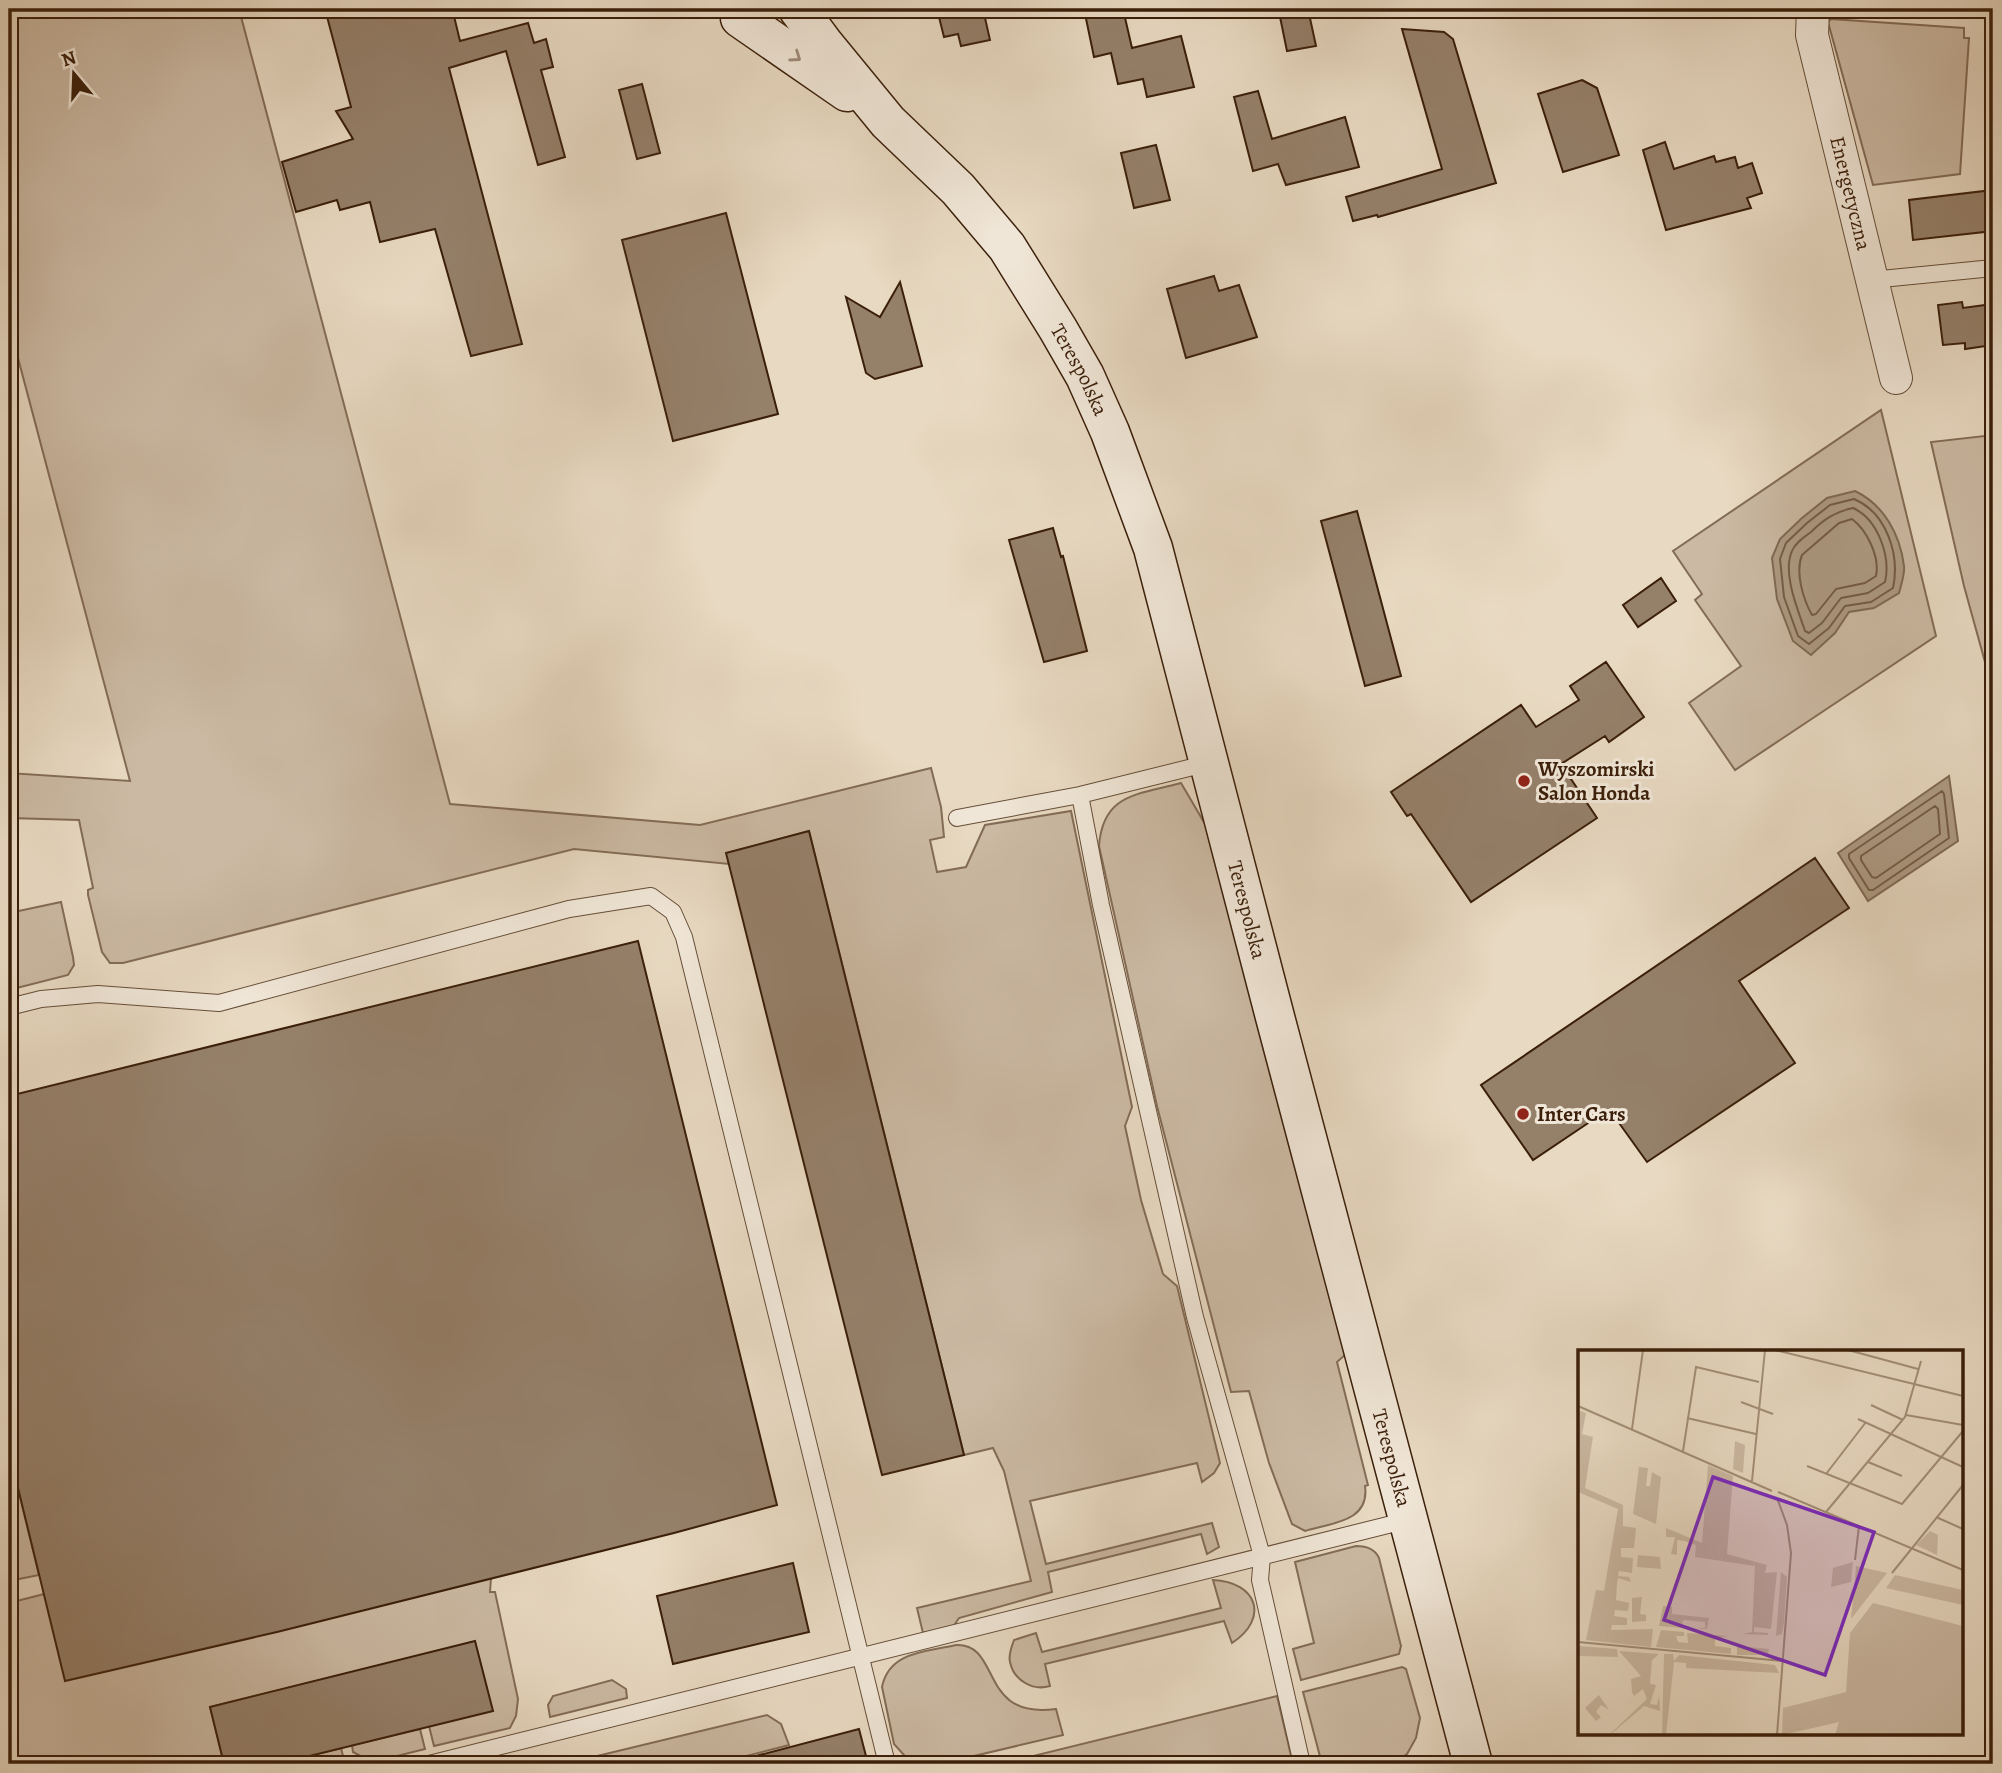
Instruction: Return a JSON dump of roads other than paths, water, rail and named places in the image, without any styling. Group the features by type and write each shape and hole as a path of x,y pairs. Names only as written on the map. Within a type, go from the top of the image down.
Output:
{"street":[{"name":"Terespolska","path":"799,9 888,122 958,190 1007,247 1058,329 1110,432 1153,548 1473,1764"},
{"name":"Energetyczna","path":"1813,9 1812,35 1896,378"},
{"name":"Terespolska","path":"743,12 888,122"}],"lane":[{"path":"1871,280 1993,268"},
{"path":"957,818 1080,795 1209,763"},
{"path":"1080,795 1101,905 1195,1317 1262,1556 1260,1580 1302,1764"},
{"path":"9,1007 41,999 98,994 219,1003 569,909 651,896 673,912 684,937 887,1764"},
{"path":"429,1764 1408,1520"}],"water":[{"path":"1855,491 1874,504 1889,522 1902,554 1902,583 1899,593 1874,608 1849,612 1835,633 1811,655 1793,641 1777,599 1772,558 1780,539 1802,518 1827,498"},
{"path":"1949,776 1958,841 1868,901 1838,853"}],"place":[{"name":"Wyszomirski Salon Honda","path":"1524,781"},
{"name":"Inter Cars","path":"1523,1114"}]}
